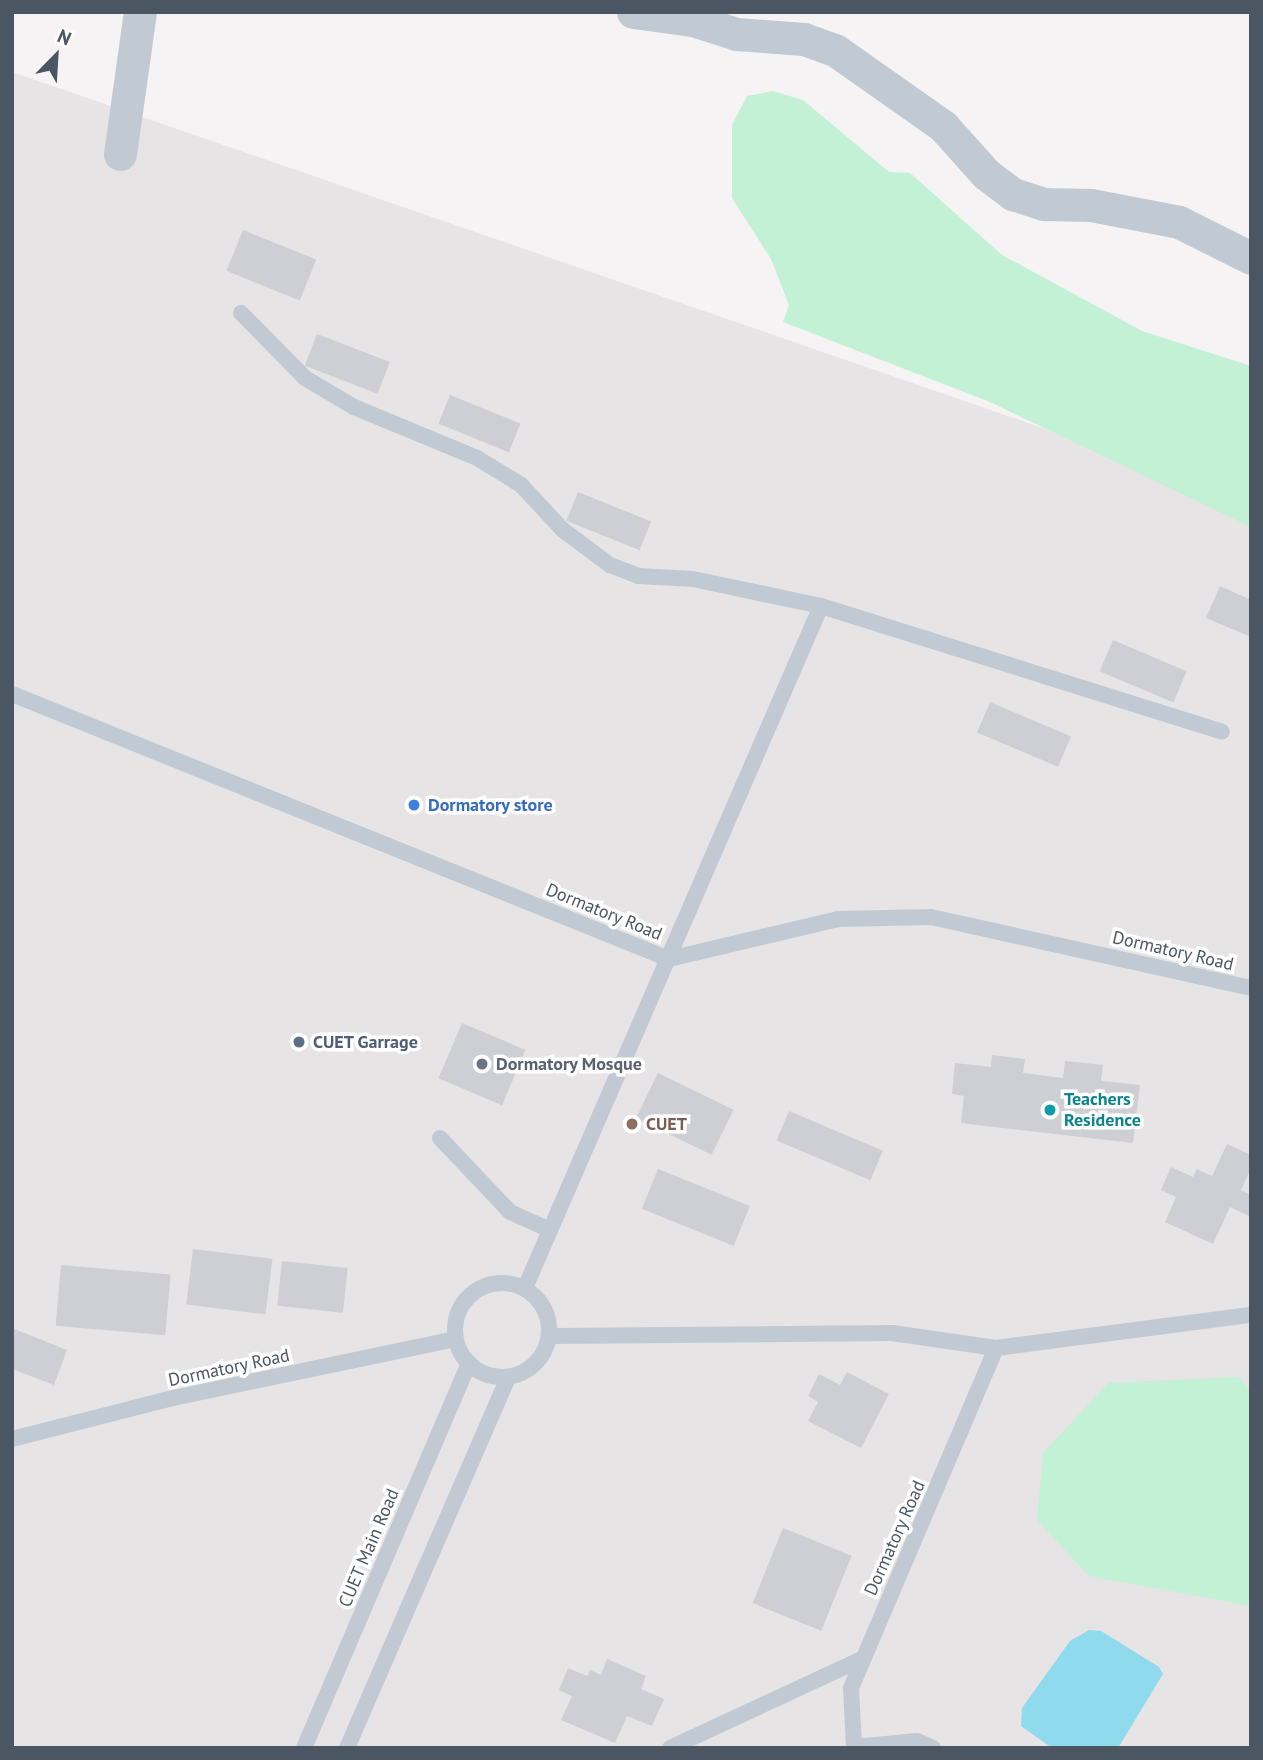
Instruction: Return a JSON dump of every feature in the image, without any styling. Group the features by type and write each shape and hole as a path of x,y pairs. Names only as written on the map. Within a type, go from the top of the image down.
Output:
{"street":[{"path":"120,154 140,12"},
{"path":"633,12 693,20 736,34 804,39 835,50 943,126 986,174 1013,194 1044,204 1091,205 1179,222 1251,258"}],"lane":[{"path":"241,313 305,378 354,407 477,458 521,485 563,530 610,565 638,576 693,579 821,606 1222,732"},
{"path":"525,1288 821,606"},
{"name":"Dormatory Road","path":"12,694 668,959 838,919 931,917 1251,988"},
{"path":"440,1138 510,1212 550,1230"},
{"path":"495,1283 525,1288 545,1308 550,1336 531,1368 508,1377 493,1376 469,1363 455,1339 459,1309 474,1292 495,1283"},
{"path":"550,1336 892,1333 996,1348 1251,1315"},
{"name":"Dormatory Road","path":"12,1439 173,1398 455,1339"},
{"name":"Dormatory Road","path":"933,1748 917,1741 854,1747 851,1688 996,1348"},
{"name":"CUET Main Road","path":"303,1748 469,1363"},
{"path":"347,1748 508,1377"},
{"path":"670,1748 862,1659"}],"shaded area":[{"name":"CUET","path":"12,72 1251,500 1251,1748 12,1748"}],"green space":[{"path":"773,91 803,100 889,172 910,173 1002,255 1142,331 1251,366 1251,527 990,402 783,322 789,305 771,259 732,198 732,125 747,96"},
{"path":"1238,1377 1251,1390 1251,1606 1089,1576 1037,1520 1043,1453 1108,1383"}],"water":[{"path":"1089,1630 1101,1631 1159,1667 1163,1674 1118,1748 1052,1748 1021,1726 1022,1708 1070,1641"}],"building":[{"path":"243,230 316,260 300,300 227,271"},
{"path":"317,334 390,362 378,394 305,366"},
{"path":"450,395 520,423 509,452 438,424"},
{"path":"578,492 651,522 640,550 566,521"},
{"path":"1220,586 1251,600 1251,637 1206,618"},
{"path":"1113,640 1187,671 1173,703 1100,671"},
{"path":"990,702 1071,736 1058,767 977,732"},
{"name":"Dormatory Mosque","path":"462,1023 526,1050 502,1105 439,1078"},
{"name":"Teachers Residence","path":"992,1055 1025,1059 1023,1073 1063,1078 1065,1061 1103,1065 1101,1081 1140,1085 1133,1143 961,1123 964,1096 952,1094 955,1063 991,1067"},
{"path":"658,1073 733,1110 712,1155 636,1118"},
{"path":"789,1111 883,1151 870,1180 776,1140"},
{"name":"Teachers Residence","path":"1227,1144 1251,1155 1251,1168 1241,1190 1251,1195 1251,1217 1230,1207 1213,1244 1165,1222 1176,1197 1161,1190 1171,1167 1193,1177 1197,1169 1212,1176"},
{"path":"658,1169 750,1206 734,1246 642,1209"},
{"path":"193,1249 272,1259 266,1314 186,1305"},
{"path":"282,1261 348,1268 343,1313 277,1306"},
{"path":"61,1265 171,1275 165,1335 56,1326"},
{"path":"12,1328 67,1350 54,1385 12,1369"},
{"path":"847,1372 889,1394 861,1448 808,1421 818,1402 808,1396 819,1374 840,1385"},
{"path":"783,1528 852,1556 821,1631 753,1603"},
{"path":"607,1659 646,1676 641,1689 664,1699 652,1726 627,1716 615,1743 561,1720 572,1696 559,1690 568,1668 587,1676 590,1670 601,1675"}],"place":[{"name":"Dormatory store","path":"414,805"},
{"name":"CUET Garrage","path":"299,1042"},
{"name":"Dormatory Mosque","path":"482,1064"},
{"name":"Teachers Residence","path":"1050,1110"},
{"name":"CUET","path":"632,1124"}]}
